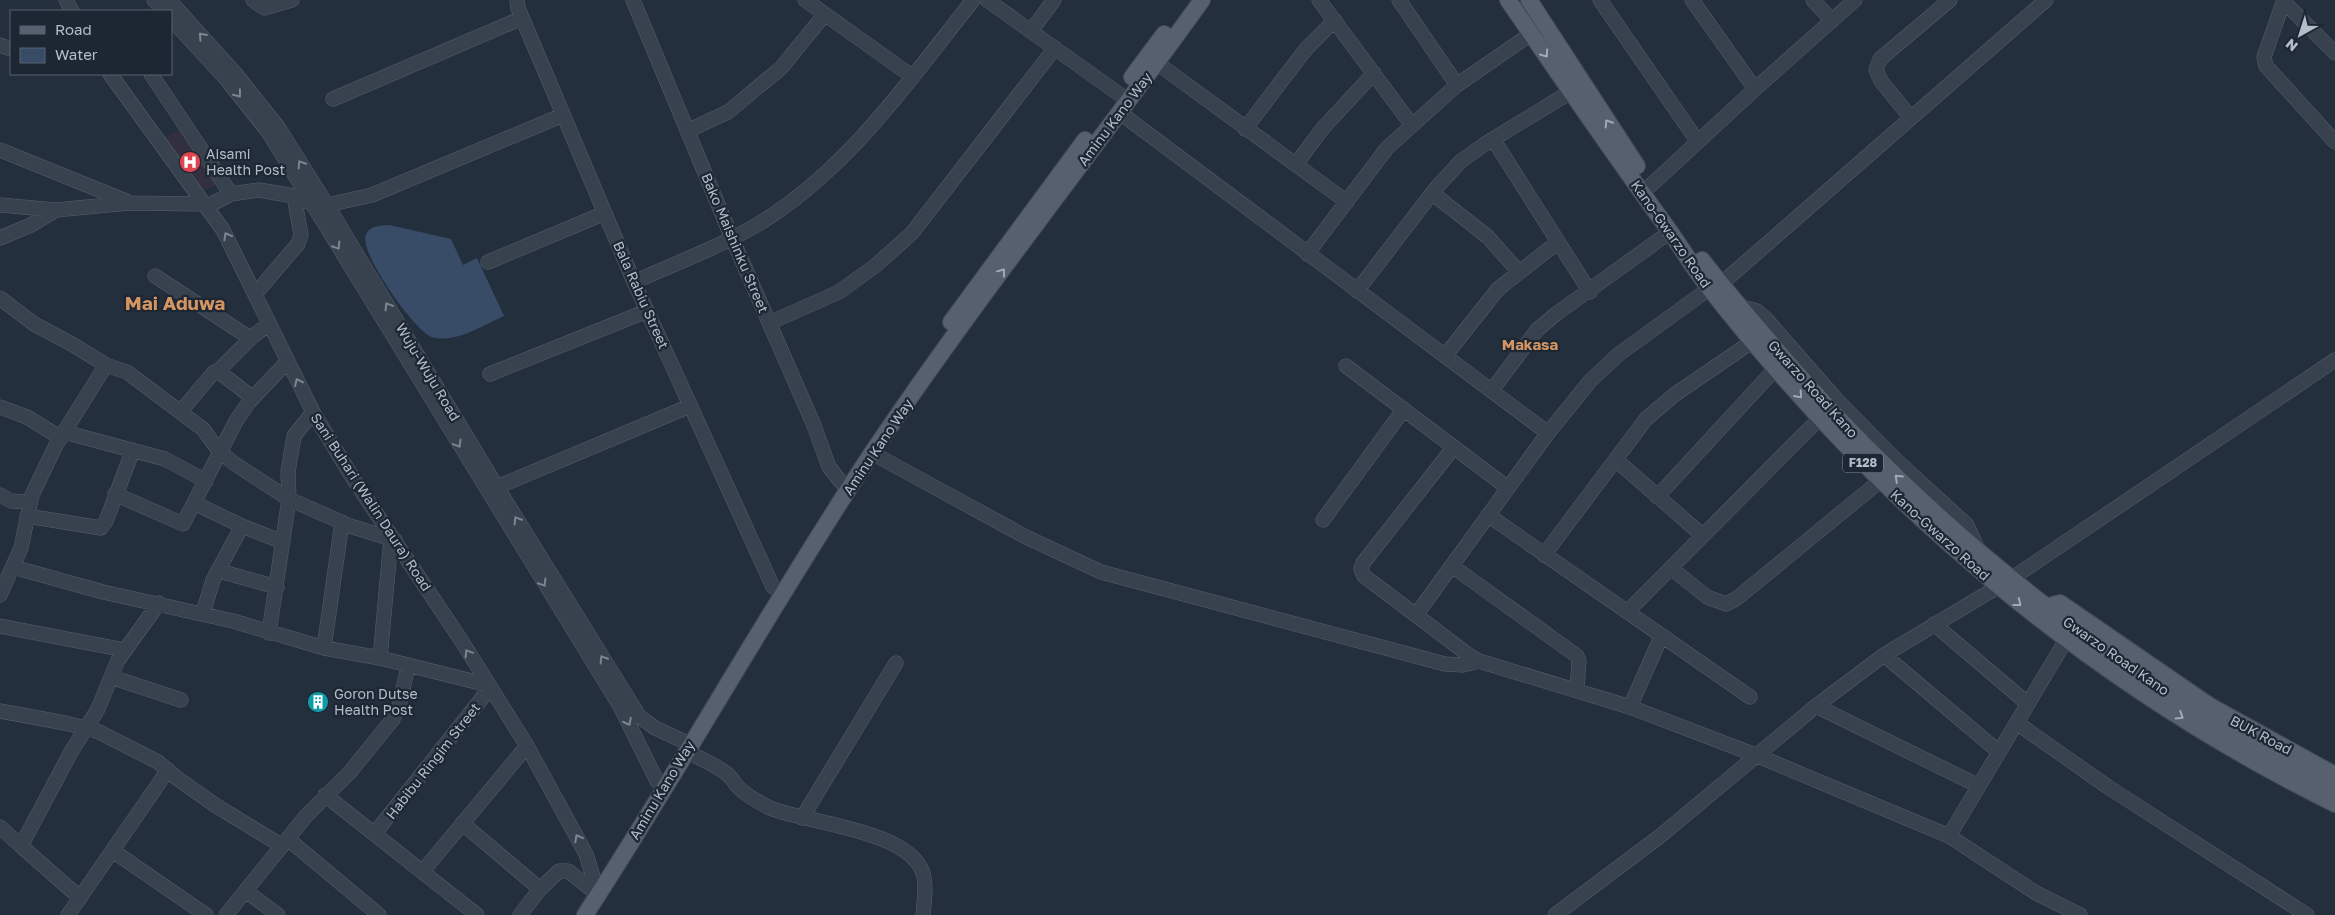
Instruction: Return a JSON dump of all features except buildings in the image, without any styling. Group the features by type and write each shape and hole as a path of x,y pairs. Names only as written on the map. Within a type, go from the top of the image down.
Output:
{"main road":[{"name":"Aminu Kano Way","path":"586,914 685,746 773,587 842,482 883,430 977,286 1099,130 1119,94 1189,0"},
{"name":"Aminu Kano Way","path":"1099,130 1119,112 1202,0"},
{"name":"Kano-Gwarzo Road","path":"1508,0 1670,232 1715,286 1753,341 1775,369 1880,481 2004,583 2066,640 2136,688 2226,745 2335,804"},
{"name":"Gwarzo Road Kano","path":"1529,0 1715,286 1738,306 1823,403 1982,556 2004,583 2046,607 2131,668 2188,699 2234,735 2330,780"},
{"name":"Aminu Kano Way","path":"586,914 593,886 657,781 685,746 872,453 883,430"}],"street":[{"path":"154,0 163,10"},
{"name":"Wuju-Wuju Road","path":"169,0 235,73 272,119 328,205 497,487 640,716 655,728 727,774 738,788 769,807 802,818 842,825 866,833 899,848 913,857 923,873 925,891 923,915"},
{"path":"253,0 263,8 292,0"},
{"name":"Bala Rabiu Street","path":"517,0 522,18 634,282 773,587"},
{"name":"Bako Maishinku Street","path":"633,0 732,238 813,423 829,467 842,482"},
{"path":"806,0 913,77"},
{"path":"634,282 732,238 771,216 818,179 866,134 973,0"},
{"path":"987,0 1119,94"},
{"path":"1032,32 1054,0"},
{"path":"1319,0 1412,124"},
{"path":"1399,0 1457,85"},
{"path":"1600,0 1698,142"},
{"path":"1692,0 1754,89"},
{"path":"1813,0 1832,21"},
{"path":"1650,186 1754,89 1855,0"},
{"path":"1911,118 1881,81 1876,70 1880,59 1950,0"},
{"path":"1416,615 1548,433 1591,380 1619,354 1715,286 2046,0"},
{"path":"2335,53 2284,1 2264,57 2266,66 2335,142"},
{"path":"688,131 728,112 781,68 824,14"},
{"path":"333,99 522,18"},
{"name":"Wuju-Wuju Road","path":"172,20 227,80 269,133 620,706 657,781"},
{"path":"1245,129 1306,49 1335,20"},
{"path":"1307,254 1387,148 1457,85 1531,34"},
{"path":"769,323 839,292 875,266 912,233 1055,48"},
{"path":"1157,63 1347,202"},
{"path":"1296,164 1323,128 1374,73"},
{"name":"Sani Buhari (Walin Daura) Road","path":"111,75 223,230 313,412 354,480 489,686 526,746 586,854 593,886"},
{"path":"152,75 231,194"},
{"path":"1357,290 1432,193 1461,161 1572,92"},
{"path":"1119,112 1548,433"},
{"path":"0,205 56,210 129,202 205,205 231,194 259,190 294,196 312,204 328,205 372,195 563,115"},
{"path":"1493,140 1590,292"},
{"path":"0,150 129,202"},
{"path":"1432,193 1488,238 1519,272"},
{"path":"255,294 298,244 301,235 294,196"},
{"path":"0,238 32,225 56,210"},
{"path":"488,262 604,213"},
{"path":"1492,390 1537,330 1556,314 1590,292 1670,232"},
{"path":"1445,356 1498,289 1558,242"},
{"path":"155,276 250,338"},
{"path":"0,298 34,324 70,342 106,365 127,372 203,428 219,451 289,499 342,522 393,540 380,658"},
{"path":"490,374 647,311"},
{"path":"181,411 214,372 218,371 250,338 269,324"},
{"path":"1544,555 1646,419 1659,406 1753,341"},
{"path":"1555,915 1666,832 1816,706 1884,655 2004,583 2335,360"},
{"path":"115,494 182,524 236,421 253,398 288,361"},
{"path":"0,595 21,548 29,502 62,435 106,365"},
{"path":"1346,366 1508,488"},
{"path":"1657,497 1775,369"},
{"path":"218,371 253,398"},
{"path":"497,487 690,406"},
{"path":"0,407 27,416 62,435 133,450 165,459 206,481"},
{"path":"1323,520 1404,409"},
{"path":"269,633 289,499 288,472 294,436 313,412"},
{"path":"1627,612 1820,418"},
{"path":"1454,447 1362,566 1361,572 1364,576 1416,615 1478,661 1630,707 1758,756 1950,836 2036,893 2080,915"},
{"path":"27,516 101,528 104,526 133,450"},
{"path":"872,453 1026,537 1101,572 1445,664 1463,665 1478,661"},
{"path":"1616,460 1702,535"},
{"path":"1671,568 1707,598 1726,604 1736,599 1880,481"},
{"path":"0,495 10,501 29,502"},
{"path":"194,503 242,526 283,542"},
{"path":"1488,515 1750,697"},
{"path":"324,648 342,522"},
{"path":"203,613 214,580 242,526"},
{"path":"1452,566 1577,656 1579,661 1577,690"},
{"path":"13,567 103,592 203,613 324,648 380,658 489,686"},
{"path":"219,571 277,587"},
{"path":"21,846 71,752 98,709 125,650 159,603"},
{"path":"1934,624 2028,704"},
{"path":"0,626 125,650"},
{"path":"1630,707 1661,637"},
{"path":"1950,836 2066,640"},
{"path":"1884,655 1999,752"},
{"path":"802,818 896,663"},
{"path":"226,915 325,795 350,772 393,719 400,703 408,666"},
{"path":"111,677 181,700"},
{"name":"Habibu Ringim Street","path":"376,833 489,686"},
{"path":"1816,706 1980,786"},
{"path":"0,711 97,731 158,762 215,805 285,842 379,915"},
{"path":"2017,723 2108,787 2307,915"},
{"path":"423,871 526,746"},
{"path":"68,915 168,770"},
{"path":"325,795 376,833 477,915"},
{"path":"462,823 540,889"},
{"path":"0,827 79,897"},
{"path":"113,851 206,915"},
{"path":"520,915 540,889 559,871 568,871 593,886"},
{"path":"246,891 278,915"}],"shaded area":[{"name":"Aisami Health Post","path":"183,128 218,184 199,193 161,139"}],"water":[{"path":"389,225 451,239 463,265 477,258 504,316 460,336 450,338 432,337 424,332 413,321 390,290 379,273 366,244 366,235 370,229"}],"place":[{"name":"Aisami Health Post","path":"190,162"},
{"name":"Goron Dutse Health Post","path":"318,702"}],"district":[{"name":"Mai Aduwa","path":"175,303"},
{"name":"Makasa","path":"1530,345"}]}
